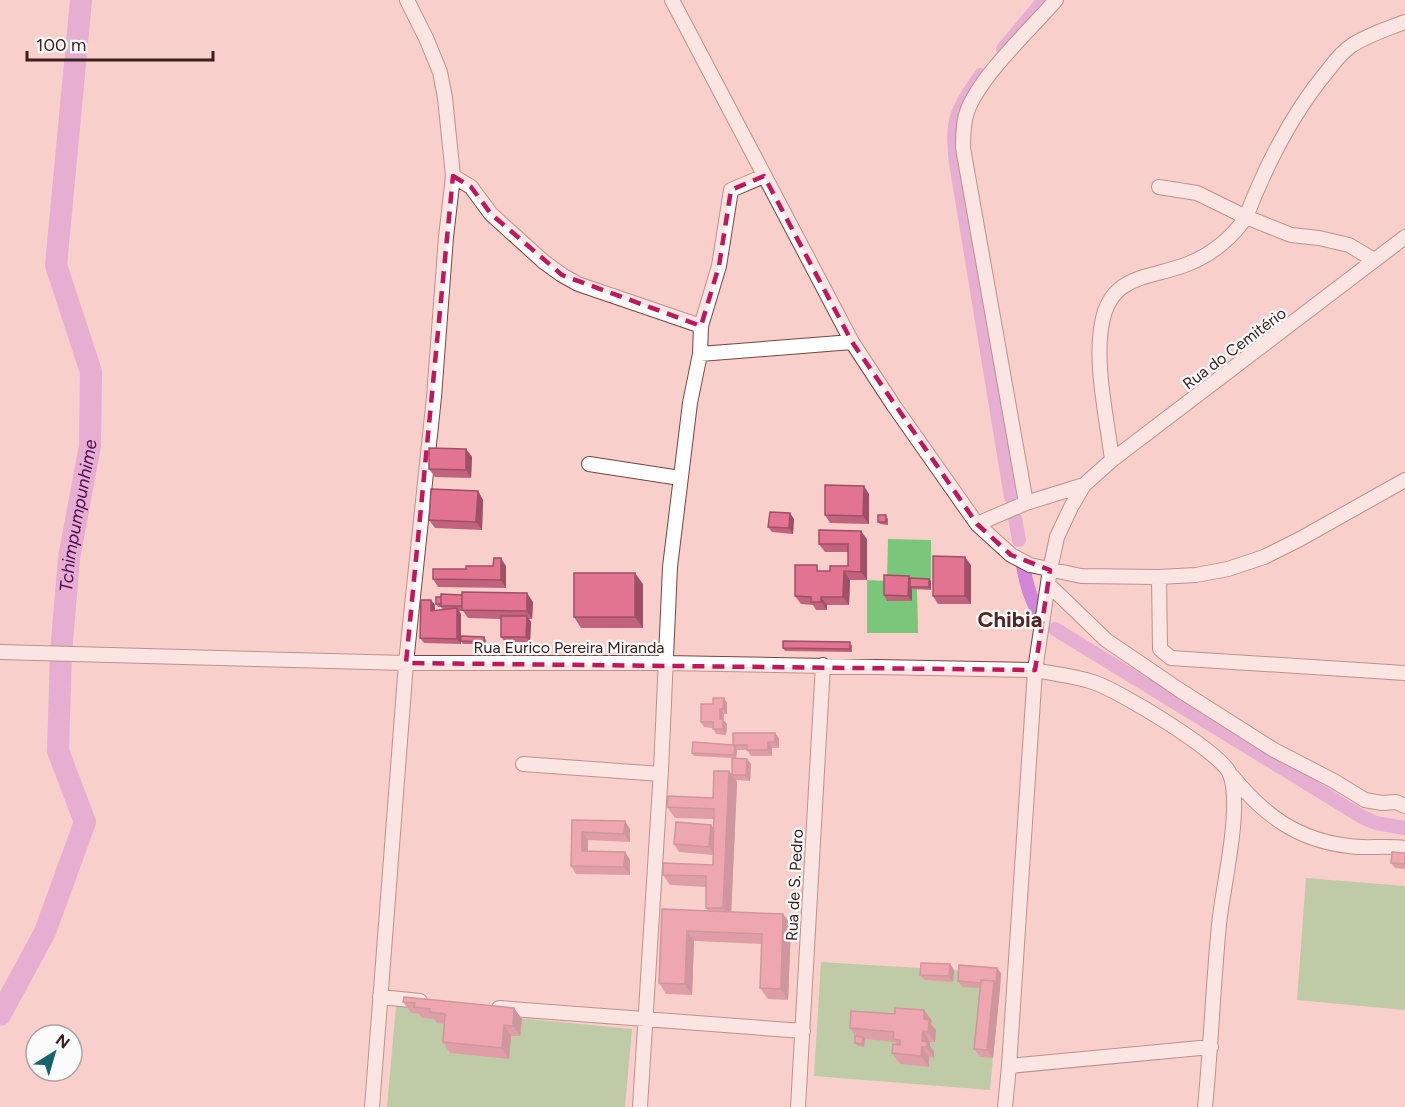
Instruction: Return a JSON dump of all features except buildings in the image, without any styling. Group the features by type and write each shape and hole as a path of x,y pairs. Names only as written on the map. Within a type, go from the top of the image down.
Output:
{"street":[{"path":"372,1107 406,663 434,397 453,176 440,72 407,0"},
{"path":"672,0 852,342 977,524 1011,555 1030,565 1081,576 1159,577 1196,575 1228,569 1264,557 1300,539 1405,480"},
{"path":"1026,503 963,148 963,129 972,100 990,74 1056,0"},
{"path":"1112,460 1099,351 1105,310 1113,297 1128,282 1192,262 1231,237 1246,217 1264,173 1298,110 1313,88 1341,54 1353,45 1405,22"},
{"path":"453,176 471,187 491,214 562,275 578,284 701,326"},
{"path":"640,1107 661,774 669,575 680,478 690,403 700,354 701,326 719,266 731,190 764,176"},
{"path":"1159,188 1197,193 1246,217 1291,235 1319,238 1349,245 1374,260"},
{"name":"Rua do Cemitério","path":"1084,485 1112,460 1405,237"},
{"path":"700,354 852,342"},
{"path":"588,464 680,478"},
{"path":"977,524 1026,503 1084,485"},
{"path":"1005,1107 1035,669 1057,537 1084,485"},
{"path":"1159,577 1160,649 1171,658 1405,672"},
{"path":"1049,585 1106,640 1274,750 1365,800 1382,803 1396,802 1405,806"},
{"name":"Rua Eurico Pereira Miranda","path":"0,652 406,663 666,663 1035,669 1093,682 1147,709 1217,759 1258,806 1292,830 1318,840 1350,847 1405,848"},
{"name":"Rua de S. Pedro","path":"798,1107 823,665"},
{"path":"523,764 661,774"},
{"path":"1205,1107 1219,924 1232,828 1234,795 1232,780 1227,769"},
{"path":"380,997 438,1002"},
{"path":"484,1006 802,1031"},
{"path":"1009,1066 1210,1047"}],"highlighted area":[{"path":"453,176 471,187 491,214 562,275 701,326 719,266 731,190 764,176 852,342 977,524 1011,555 1050,570 1035,670 406,663"}],"green space":[{"path":"888,539 931,540 931,581 888,581 912,601 912,589 917,589 918,633 867,633 867,580 887,581"},
{"path":"1306,878 1405,886 1405,1010 1297,1000"},
{"path":"821,962 1001,973 990,1090 814,1076"},
{"path":"396,1006 632,1029 625,1107 387,1107"}],"waterway":[{"name":"Tchimpumpunhime","path":"0,1015 45,932 85,822 58,751 61,653 69,558 90,446 91,372 56,265 81,0"},
{"path":"1003,49 1044,0"},
{"path":"981,75 957,116 954,136 956,163 1011,497"},
{"path":"1015,518 1019,540"},
{"path":"1023,565 1029,592 1041,616"},
{"path":"1055,629 1362,817 1376,823 1405,828"}],"district":[{"name":"Chibia","path":"1010,619"}]}
